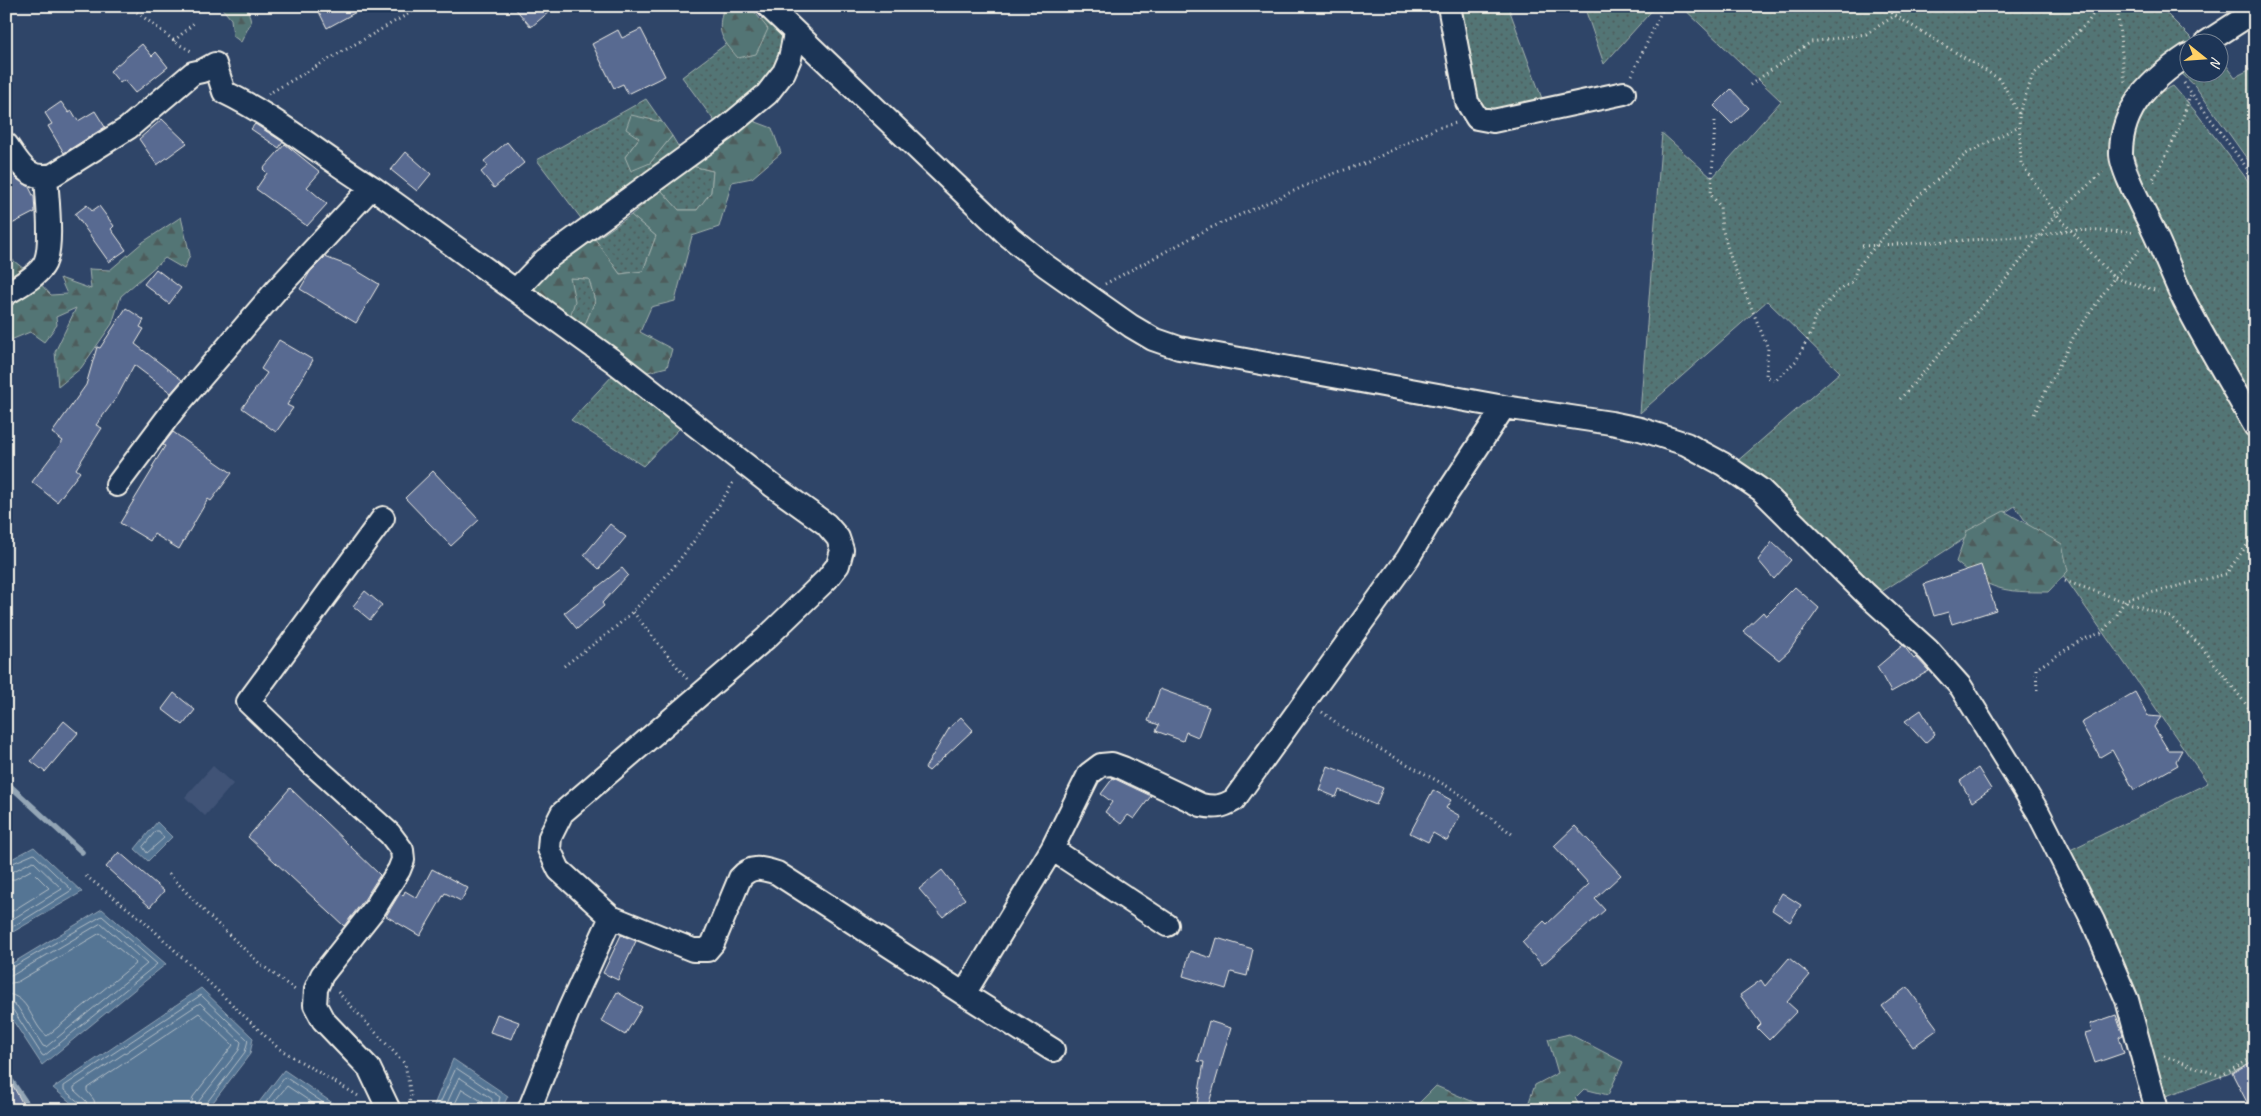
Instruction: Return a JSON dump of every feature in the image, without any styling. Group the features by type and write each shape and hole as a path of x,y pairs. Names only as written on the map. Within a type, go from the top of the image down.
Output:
{"street":[{"path":"768,6 795,34 1010,237 1085,295 1153,339 1180,348 1504,407 1640,429 1686,444 1723,464 1761,490 1867,595 1928,650 1961,687 2038,812 2110,958 2127,1000 2157,1110"},
{"path":"1449,6 1467,102 1477,118 1493,121 1624,93"},
{"path":"2222,32 2255,11"},
{"path":"516,290 545,260 726,128 767,94 784,72 790,58 795,34"},
{"path":"2178,62 2164,72 2141,96 2128,116 2122,135 2120,156 2135,194 2155,233 2184,299 2255,426"},
{"path":"6,144 27,172 39,177 46,177 61,171 128,128 193,73 216,64 224,92 250,104 336,165 372,187 516,290 616,363 745,464 826,524 838,538 842,550 838,565 827,579 766,638 562,813 553,827 549,849 558,870 611,917 693,950 707,950 713,943 740,878 746,870 755,868 777,873 1053,1050"},
{"path":"6,294 40,270 48,258 46,177"},
{"path":"116,485 174,409 278,288 372,187"},
{"path":"964,994 1052,849 1083,784 1089,774 1101,765 1112,764 1123,768 1201,805 1218,807 1234,800 1408,558 1442,501 1504,407"},
{"path":"383,518 248,702 311,763 390,834 402,850 403,860 399,870 375,908 322,975 316,989 315,1005 323,1020 369,1068 377,1081 389,1110"},
{"path":"1052,849 1167,926"},
{"path":"529,1110 562,1026 611,917"}],"path":[{"path":"129,6 174,40 216,64"},
{"path":"250,104 422,6"},
{"path":"1624,93 1664,6"},
{"path":"1884,6 1896,16 2001,80 2018,114 2021,162 2056,214 2114,278 2184,299"},
{"path":"1750,85 1811,42 1866,34 1910,6"},
{"path":"2018,114 2033,75 2088,22 2098,6"},
{"path":"2117,6 2128,116"},
{"path":"174,40 196,22"},
{"path":"2164,72 2181,79 2255,179"},
{"path":"2156,187 2154,179 2168,154 2184,118 2190,92"},
{"path":"1085,295 1208,229 1332,174 1366,163 1437,128 1477,118"},
{"path":"1715,121 1711,195 1720,206 1722,228 1731,259 1768,348 1766,376 1775,381 1796,361 1812,331 1814,318 1838,291 1852,282 1857,268 1912,202 1966,154 2019,126"},
{"path":"1900,399 2012,272 2056,214 2120,156"},
{"path":"1862,246 2039,236 2070,230 2155,233"},
{"path":"2034,414 2074,336 2114,278 2155,233"},
{"path":"564,666 633,612 679,560 706,525 745,464"},
{"path":"2038,690 2036,669 2081,640 2101,632 2116,617 2127,599 2226,574 2255,534"},
{"path":"2065,581 2170,617 2201,646 2255,716"},
{"path":"633,612 699,694"},
{"path":"1305,700 1348,732 1454,790 1512,834"},
{"path":"169,874 206,913 259,963 315,1005"},
{"path":"86,876 145,922 278,1048 366,1100"},
{"path":"322,975 405,1064 411,1095 407,1110"},
{"path":"2142,1055 2157,1054 2221,1076 2255,1056"}],"shaded area":[{"path":"213,766 233,784 205,816 185,797"}],"green space":[{"path":"220,6 247,6 251,22 241,42 233,36 231,19"},
{"path":"724,6 750,6 768,29 756,54 738,58 724,40 720,23"},
{"path":"1455,6 1508,6 1544,104 1479,113"},
{"path":"1584,6 1656,6 1604,64"},
{"path":"1681,6 2159,6 2185,32 2178,32 2178,61 2113,156 2183,315 2255,441 2255,1060 2228,1074 2166,1096 2117,966 2064,853 2208,783 2015,506 1875,596 1735,463 1840,372 1767,301 1640,413 1662,133 1712,178 1781,101"},
{"path":"765,16 782,37 785,54 769,82 718,126 682,77 726,44 768,29 760,20"},
{"path":"2228,67 2235,77 2255,67 2255,170 2191,82 2228,82"},
{"path":"2173,86 2195,111 2255,190 2255,408 2194,299 2145,188 2132,150 2139,119 2155,95"},
{"path":"646,99 662,122 631,116 639,138 625,157 650,163 672,136 681,151 586,225 537,160"},
{"path":"631,115 662,122 672,136 650,163 631,171 625,157 639,138 626,129"},
{"path":"751,120 772,128 781,153 752,178 732,182 719,227 692,236 675,301 651,307 640,332 672,349 667,367 644,373 584,327 595,301 589,279 570,278 575,301 570,317 540,298 533,284 548,269 595,239 620,274 643,271 656,236 631,215 661,190 679,210 697,210 711,192 713,171 692,166"},
{"path":"692,166 713,171 711,192 697,210 679,210 661,190"},
{"path":"631,215 656,236 643,271 620,274 595,240"},
{"path":"181,217 190,255 184,269 165,258 121,296 112,324 81,368 58,387 55,352 76,308 56,317 57,325 44,342 30,332 6,342 6,258 9,257 34,277 51,295 67,294 60,278 91,289 89,269 110,270 143,242"},
{"path":"569,278 589,279 595,301 584,327 570,317"},
{"path":"614,374 683,425 643,466 571,420"},
{"path":"2004,511 2062,544 2068,571 2048,592 1998,588 1979,579 1956,562 1967,531"},
{"path":"1569,1034 1623,1062 1608,1095 1584,1089 1575,1098 1582,1110 1526,1110 1535,1085 1558,1073 1548,1039"},
{"path":"1436,1086 1483,1106 1482,1110 1412,1110"}],"water":[{"path":"157,822 172,837 148,861 135,849"},
{"path":"34,847 82,892 6,936 6,862"},
{"path":"102,909 166,964 42,1065 6,1010 6,967"},
{"path":"201,988 253,1038 250,1054 207,1110 80,1110 53,1088"},
{"path":"453,1059 508,1096 501,1110 432,1110"},
{"path":"284,1070 343,1110 253,1110"}],"building":[{"path":"316,6 367,6 327,28"},
{"path":"513,6 556,6 531,27"},
{"path":"641,29 665,76 628,94 623,84 614,88 592,44 618,30 622,38"},
{"path":"142,44 152,56 156,52 168,67 135,93 124,80 120,83 110,71"},
{"path":"1731,89 1749,108 1732,124 1714,106"},
{"path":"61,102 69,113 72,111 78,121 95,111 105,127 64,153 48,126 52,124 45,113"},
{"path":"162,119 187,143 157,165 139,139"},
{"path":"255,124 283,142 279,148 251,129"},
{"path":"507,142 524,163 494,188 481,172 488,166 484,161"},
{"path":"285,144 320,172 307,187 327,204 307,226 256,189 267,173 263,169"},
{"path":"406,152 431,174 417,191 391,170"},
{"path":"6,167 17,179 29,187 34,197 35,212 6,227"},
{"path":"87,205 92,211 99,206 114,226 111,229 126,250 109,262 75,214"},
{"path":"325,257 349,266 379,284 356,323 300,289 310,272"},
{"path":"156,269 181,288 169,304 144,284"},
{"path":"126,308 144,320 140,327 144,329 135,344 182,380 171,393 134,365 117,397 96,425 102,428 76,469 80,472 57,502 32,482 63,441 52,433 86,385 97,347 100,348"},
{"path":"279,340 313,360 287,405 293,408 276,432 242,408 267,373 261,369"},
{"path":"173,432 232,473 211,501 208,499 179,549 154,534 150,541 120,523 154,467 152,467 165,446 163,445"},
{"path":"433,471 479,520 451,546 405,498"},
{"path":"610,524 626,537 599,569 584,555"},
{"path":"1772,542 1791,560 1774,579 1758,560"},
{"path":"1981,565 1996,610 1952,624 1948,612 1934,616 1924,584"},
{"path":"622,568 628,575 602,603 604,606 577,629 564,613"},
{"path":"1795,587 1819,608 1789,651 1779,660 1743,631 1763,612 1766,616"},
{"path":"365,591 382,605 370,620 353,606"},
{"path":"1903,645 1914,659 1916,657 1929,671 1891,692 1877,667"},
{"path":"1160,689 1209,707 1198,737 1186,732 1183,741 1156,731 1159,725 1148,721"},
{"path":"2135,692 2148,716 2161,717 2154,727 2168,750 2182,750 2176,761 2178,765 2134,790 2112,750 2100,757 2081,723"},
{"path":"174,693 195,710 183,725 162,709"},
{"path":"1921,710 1935,734 1925,743 1905,721"},
{"path":"961,717 973,730 929,771 925,768 950,727"},
{"path":"64,721 78,733 45,772 31,761"},
{"path":"1328,766 1383,788 1376,805 1339,790 1336,797 1319,790"},
{"path":"1978,768 1991,789 1972,802 1960,781"},
{"path":"1113,778 1151,796 1134,819 1128,815 1121,824 1105,812 1112,802 1101,794"},
{"path":"290,788 380,875 344,926 248,837"},
{"path":"1433,790 1451,800 1446,808 1460,816 1447,841 1433,833 1428,842 1410,833"},
{"path":"1575,826 1621,875 1595,899 1605,910 1542,965 1522,942 1544,921 1547,924 1589,884 1554,846"},
{"path":"119,852 164,891 150,907 106,867"},
{"path":"432,869 468,888 461,901 445,893 420,936 386,916 400,893 403,896 405,891 417,898"},
{"path":"942,870 965,899 943,917 919,889"},
{"path":"1782,893 1801,905 1790,922 1772,910"},
{"path":"621,935 636,941 618,980 603,973"},
{"path":"1217,938 1253,949 1247,976 1231,972 1226,989 1183,976 1190,951 1211,958"},
{"path":"1789,958 1810,975 1787,1002 1797,1011 1769,1040 1757,1028 1761,1024 1740,995 1761,980 1765,986"},
{"path":"1907,987 1938,1029 1913,1047 1882,1006"},
{"path":"617,992 642,1007 625,1035 601,1021"},
{"path":"497,1014 519,1022 512,1039 490,1032"},
{"path":"2116,1015 2123,1035 2119,1037 2124,1053 2095,1063 2085,1034 2092,1032 2090,1024"},
{"path":"1209,1021 1231,1028 1207,1110 1196,1110 1204,1062 1198,1061"},
{"path":"2255,1060 2255,1110 2251,1110 2232,1073"},
{"path":"6,1073 26,1110 6,1110"}],"waterway":[{"path":"6,782 82,852"},
{"path":"6,1073 27,1104 34,1110"}]}
